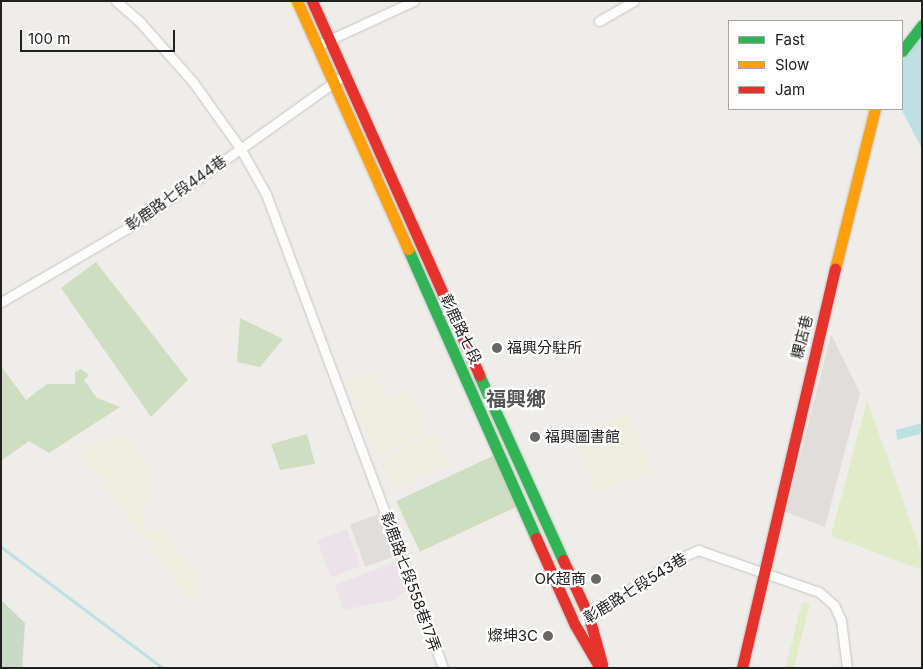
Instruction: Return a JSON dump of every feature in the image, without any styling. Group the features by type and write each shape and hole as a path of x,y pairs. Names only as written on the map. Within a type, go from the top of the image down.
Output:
{"main road":[{"name":"彰鹿路七段","path":"297,1 464,370 574,626 601,668"},
{"name":"彰鹿路七段","path":"312,1 589,617 601,668"},
{"path":"903,50 922,25"},
{"name":"粿店巷","path":"742,668 762,573 872,112"}],"street":[{"name":"彰鹿路七段558巷17弄","path":"116,1 140,22 194,82 240,148 279,225 443,668"},
{"path":"316,46 414,1"},
{"path":"599,21 634,1"},
{"name":"彰鹿路七段444巷","path":"1,302 136,224 344,75"},
{"name":"彰鹿路七段543巷","path":"574,626 683,556 698,550 819,592 834,605 846,645 847,668"}],"shaded area":[{"path":"831,334 860,393 825,527 786,512"},
{"path":"372,372 386,400 410,391 427,433 375,455 346,382"},
{"path":"628,414 651,471 597,492 574,436"},
{"path":"122,433 147,464 144,530 162,530 201,582 191,600 80,452"},
{"path":"435,433 448,462 392,487 379,458"},
{"path":"379,514 394,556 365,567 350,525"},
{"path":"347,529 361,567 331,578 317,540"},
{"path":"398,561 408,588 394,600 343,610 335,585"}],"green space":[{"path":"96,262 188,380 151,417 61,288"},
{"path":"240,318 283,339 260,367 237,362"},
{"path":"1,366 26,400 47,384 75,384 75,372 81,369 89,375 84,380 97,398 120,407 49,453 29,441 1,461"},
{"path":"867,400 922,554 922,570 831,536"},
{"path":"307,434 315,464 280,470 271,444"},
{"path":"495,455 519,506 420,552 396,501"},
{"path":"1,600 25,623 22,668 1,668"},
{"path":"802,602 810,604 794,668 786,668"}],"water":[{"path":"922,36 922,149 902,110 903,60"},
{"path":"922,423 920,434 897,440 896,430"}],"waterway":[{"path":"1,547 163,668"}],"traffic: fast":[{"path":"903,50 922,25"},
{"path":"408,249 536,538"},
{"path":"479,375 563,560"}],"traffic: slow":[{"path":"297,1 408,249"},
{"path":"835,269 875,110"}],"traffic: jam":[{"path":"312,1 479,375"},
{"path":"742,668 835,269"},
{"path":"536,538 575,625 600,668"},
{"path":"563,560 589,617 602,664"}],"place":[{"name":"福興分駐所","path":"497,348"},
{"name":"福興圖書館","path":"535,437"},
{"name":"OK超商","path":"596,579"},
{"name":"燦坤3C","path":"548,636"}],"district":[{"name":"福興鄉","path":"516,399"}]}
